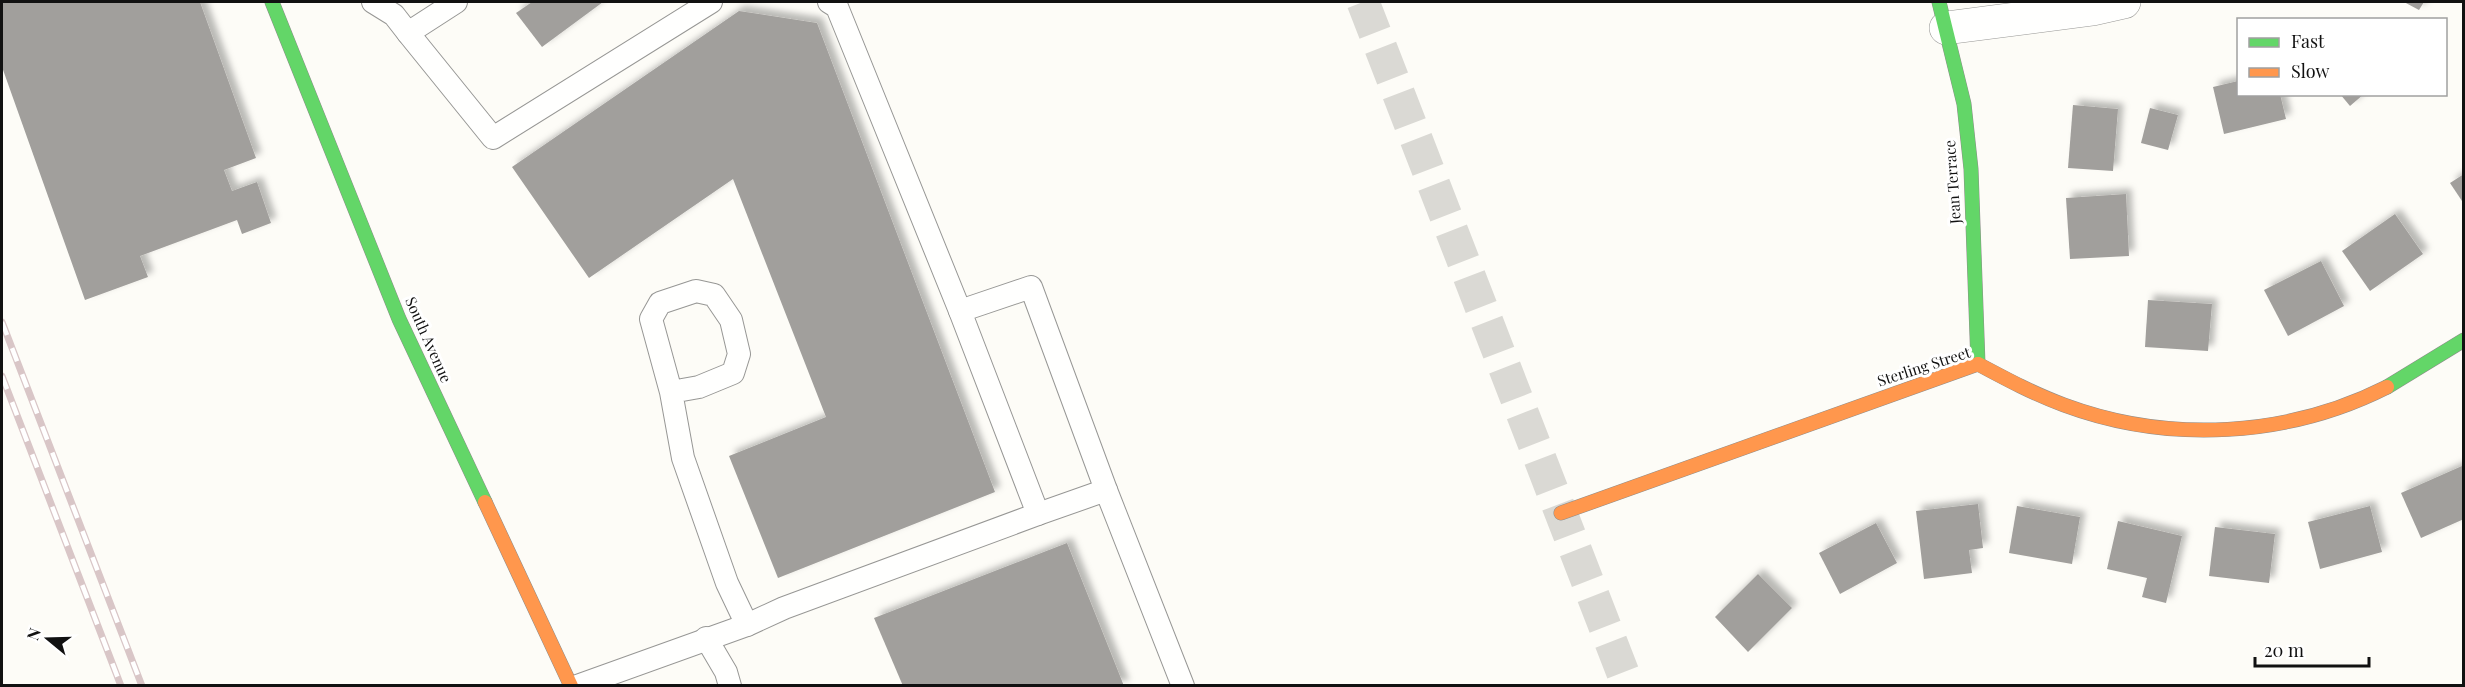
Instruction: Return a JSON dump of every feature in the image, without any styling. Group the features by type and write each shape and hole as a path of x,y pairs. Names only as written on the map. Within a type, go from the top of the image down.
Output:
{"street":[{"name":"South Avenue","path":"272,2 399,319 571,686"},
{"path":"1942,15 2093,9 2124,2"},
{"name":"Jean Terrace","path":"1942,15 1964,104 1971,169 1978,364"},
{"name":"Sterling Street","path":"1561,513 1978,364 2048,400 2089,415 2175,430 2217,430 2292,420 2344,405 2384,388 2463,340"}],"lane":[{"path":"373,2 394,15 494,138 711,2"},
{"path":"408,33 456,2"},
{"path":"829,2 837,8 960,311 1038,514"},
{"path":"960,311 1031,287 1106,490 1183,686"},
{"path":"671,392 699,387 733,373 739,354 731,320 714,295 696,291 660,303 651,319 671,392 683,458 727,583 747,625"},
{"path":"577,686 747,625 784,608 1106,490"},
{"path":"706,638 728,679 744,686"}],"building":[{"path":"2,2 200,2 256,158 224,170 232,191 257,182 271,223 242,234 237,220 140,256 148,277 85,300 2,67"},
{"path":"532,2 603,2 542,47 516,13"},
{"path":"2404,2 2424,2 2419,10"},
{"path":"739,11 817,23 995,492 778,578 729,456 826,417 733,179 589,278 512,167"},
{"path":"2237,81 2237,96 2280,96 2286,119 2224,134 2213,87"},
{"path":"2342,96 2362,96 2350,106"},
{"path":"2073,105 2118,109 2113,171 2068,168"},
{"path":"2150,108 2178,115 2168,150 2141,143"},
{"path":"2464,174 2464,204 2450,183"},
{"path":"2126,194 2129,256 2070,259 2066,198"},
{"path":"2395,214 2423,254 2370,291 2342,251"},
{"path":"2321,261 2344,306 2288,336 2264,290"},
{"path":"2148,300 2212,304 2208,351 2145,347"},
{"path":"2462,466 2464,471 2464,519 2421,538 2401,493"},
{"path":"1978,504 1983,548 1969,550 1972,573 1924,579 1916,511"},
{"path":"2017,506 2080,517 2072,564 2009,553"},
{"path":"2370,506 2382,552 2320,569 2308,522"},
{"path":"2118,521 2182,536 2166,603 2142,597 2147,578 2107,569"},
{"path":"1876,523 1897,563 1840,594 1819,553"},
{"path":"2215,527 2275,534 2269,583 2209,576"},
{"path":"1067,543 1124,686 903,686 874,618"},
{"path":"1758,574 1792,608 1748,652 1715,617"}],"tunnel":[{"path":"1363,2 1628,686"}],"railway":[{"path":"2,322 142,686"},
{"path":"2,376 121,686"}],"traffic: fast":[{"path":"272,2 399,319 485,502"},
{"path":"1939,2 1964,104 1971,169 1978,364"},
{"path":"2387,387 2464,340"}],"traffic: slow":[{"path":"1978,364 2064,405 2145,426 2186,430 2269,425 2349,404 2387,387"},
{"path":"1561,513 1978,364"},
{"path":"485,502 571,686"}]}
